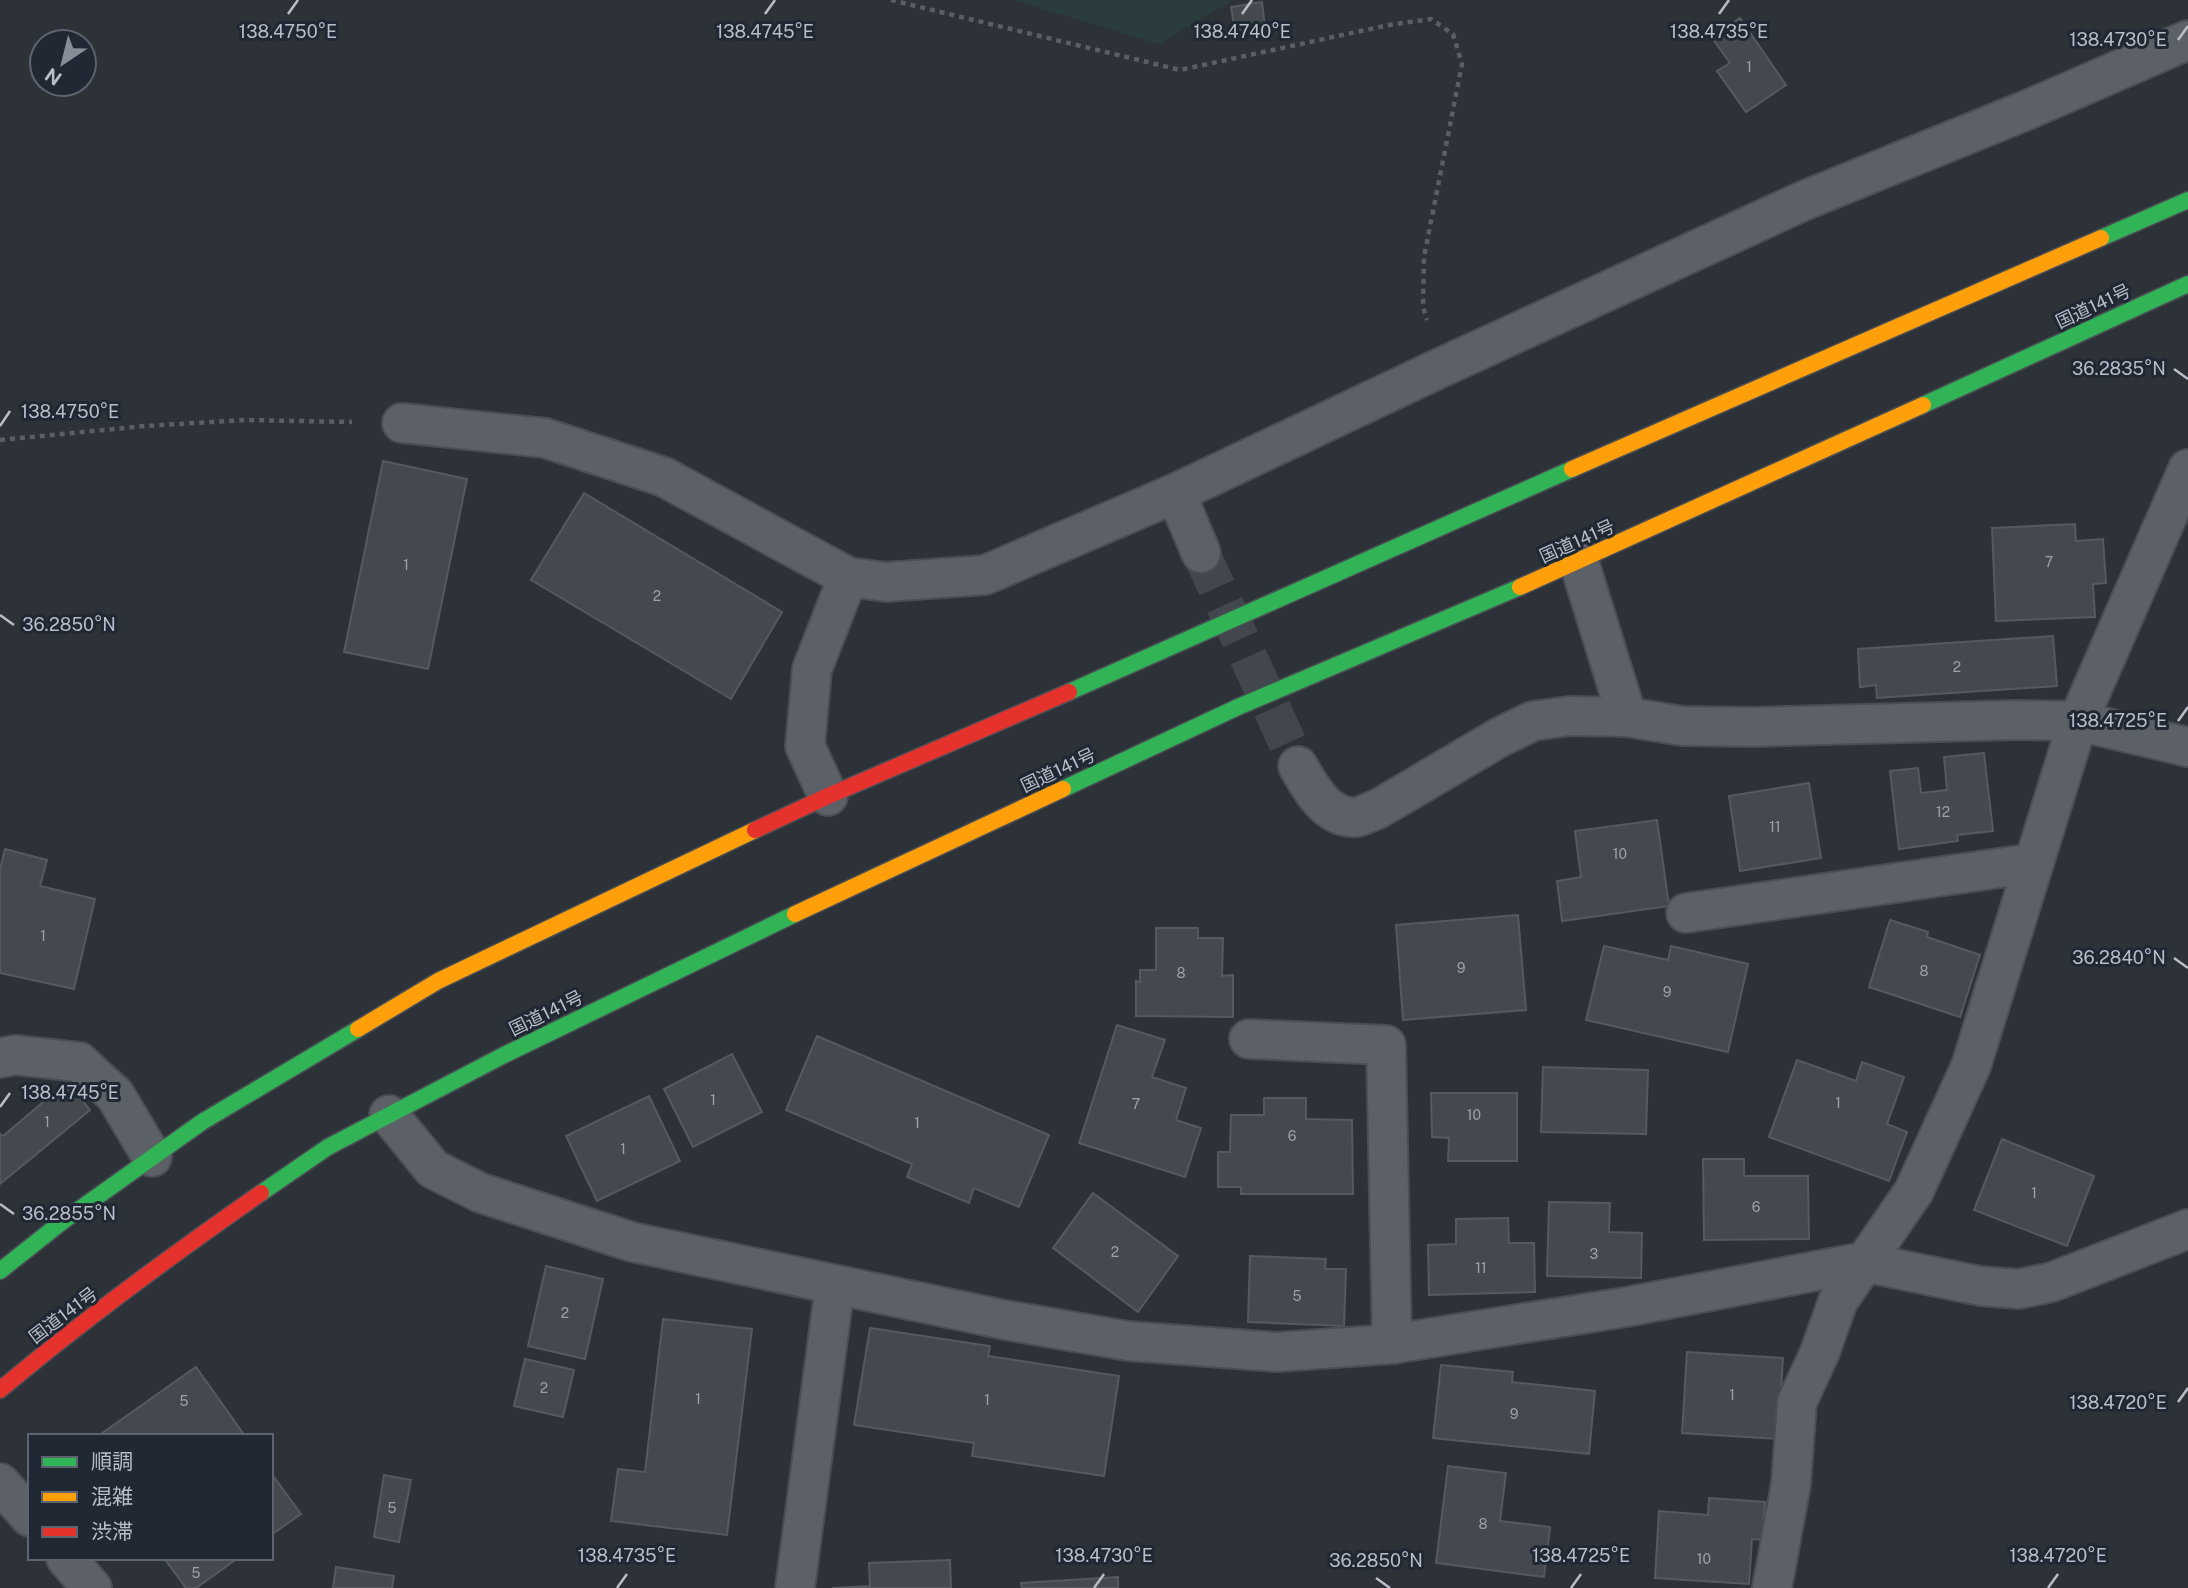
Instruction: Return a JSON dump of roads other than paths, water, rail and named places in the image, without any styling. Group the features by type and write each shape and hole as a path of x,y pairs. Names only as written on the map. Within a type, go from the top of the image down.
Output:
{"highway":[{"path":"0,1271 63,1221 202,1122 438,981 828,796 993,726 1585,463 2188,200"},
{"name":"国道141号","path":"0,1390 38,1358 204,1233 328,1147 504,1055 764,929 1213,719 1579,562 2188,284"}],"street":[{"path":"401,423 545,438 664,477 848,577 886,582 985,575 1176,493 1803,201 2027,110 2188,40"},
{"path":"1772,1588 1791,1484 1797,1402 1820,1352 1838,1301 1914,1191 1971,1066 2078,722 2188,469"},
{"path":"1176,493 1201,553"},
{"path":"1579,562 1628,717"},
{"path":"828,796 805,746 812,669 848,577"},
{"path":"1298,766 1313,794 1338,814 1357,817 1378,808 1500,737 1533,721 1569,716 1628,717 1684,726 2015,720 2078,722 2188,747"},
{"path":"1686,913 2034,863"},
{"path":"1249,1039 1385,1045 1392,1344"},
{"path":"0,1058 15,1055 79,1062 115,1095 152,1157"},
{"path":"389,1115 433,1169 481,1193 632,1242 1005,1321 1128,1341 1277,1352 1392,1344 1626,1307 1863,1262 1980,1286 2019,1289 2052,1282 2188,1229"},
{"path":"795,1588 835,1285"},
{"path":"0,1483 28,1515"},
{"path":"68,1560 92,1588"}],"tunnel":[{"path":"1201,553 1298,766"}]}
